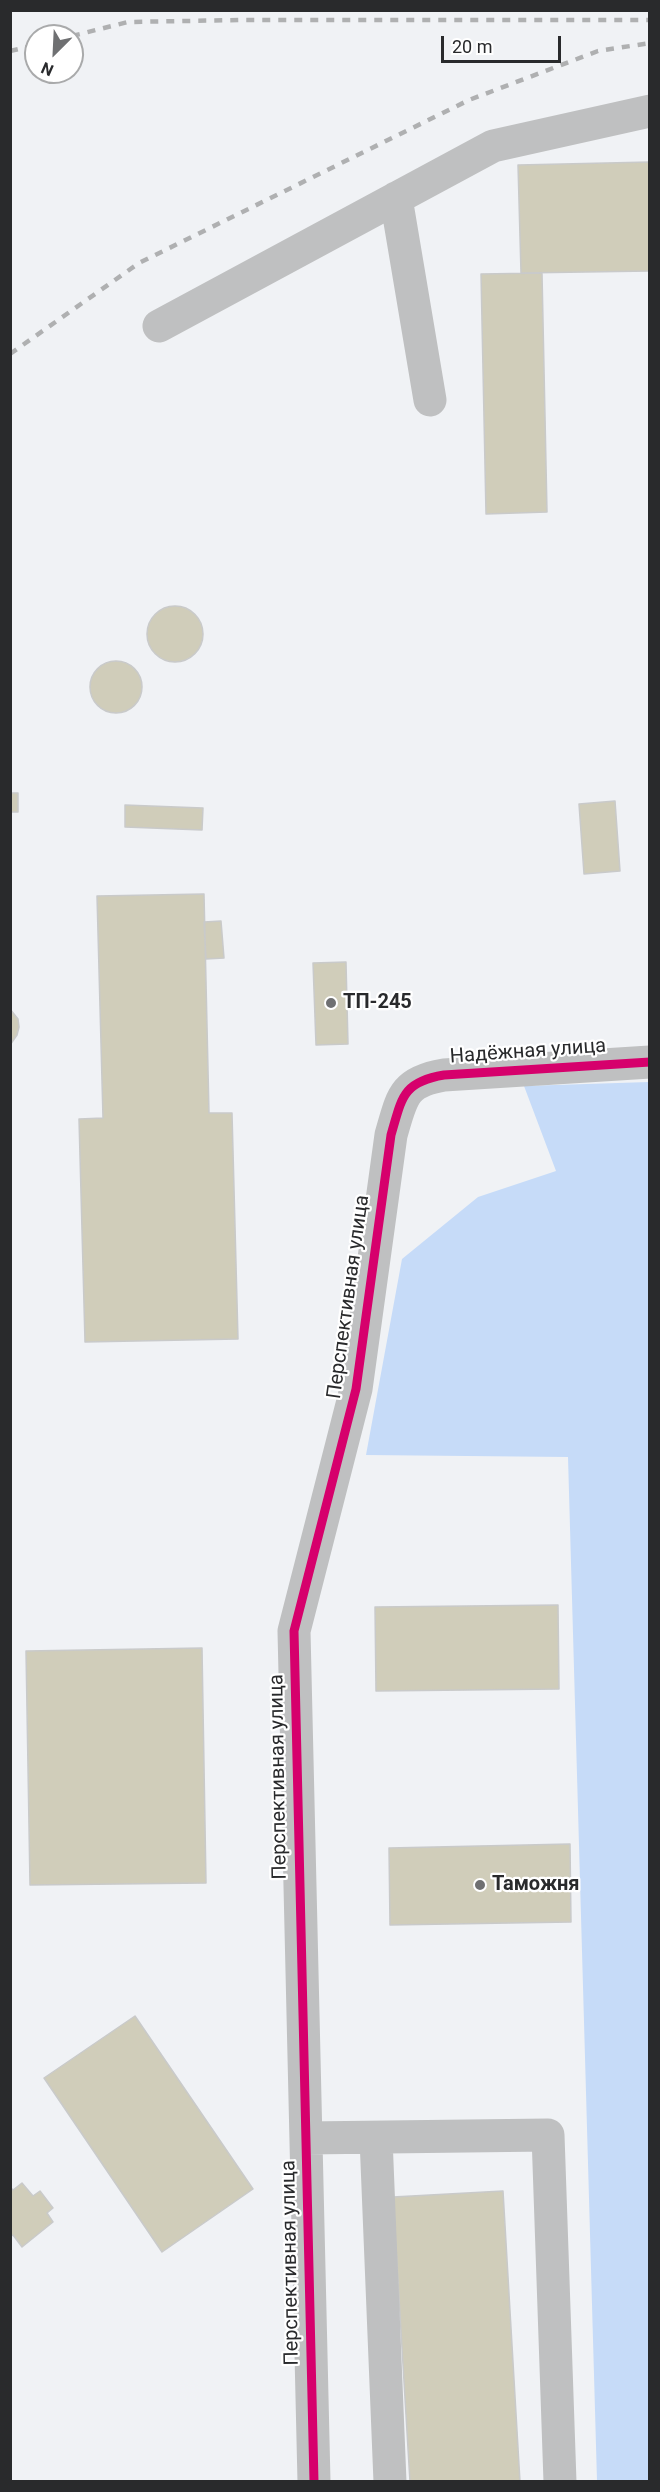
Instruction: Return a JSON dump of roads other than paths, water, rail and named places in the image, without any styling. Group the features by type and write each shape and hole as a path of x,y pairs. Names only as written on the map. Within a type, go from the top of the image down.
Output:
{"street":[{"path":"159,326 493,146 650,111"},
{"path":"396,198 430,400"},
{"name":"Надёжная улица","path":"410,1086 426,1078 444,1075 650,1062"},
{"name":"Перспективная улица","path":"314,2481 294,1631 356,1389 391,1135 399,1109 410,1086"},
{"path":"306,2138 548,2135 560,2481"},
{"path":"376,2138 390,2481"}],"railway":[{"path":"84,33 128,22 650,20"},
{"path":"10,354 139,263 469,100 598,51 650,43"},
{"path":"10,51 24,48"}],"place":[{"name":"ТП-245","path":"331,1003"},
{"name":"Таможня","path":"480,1885"}]}
